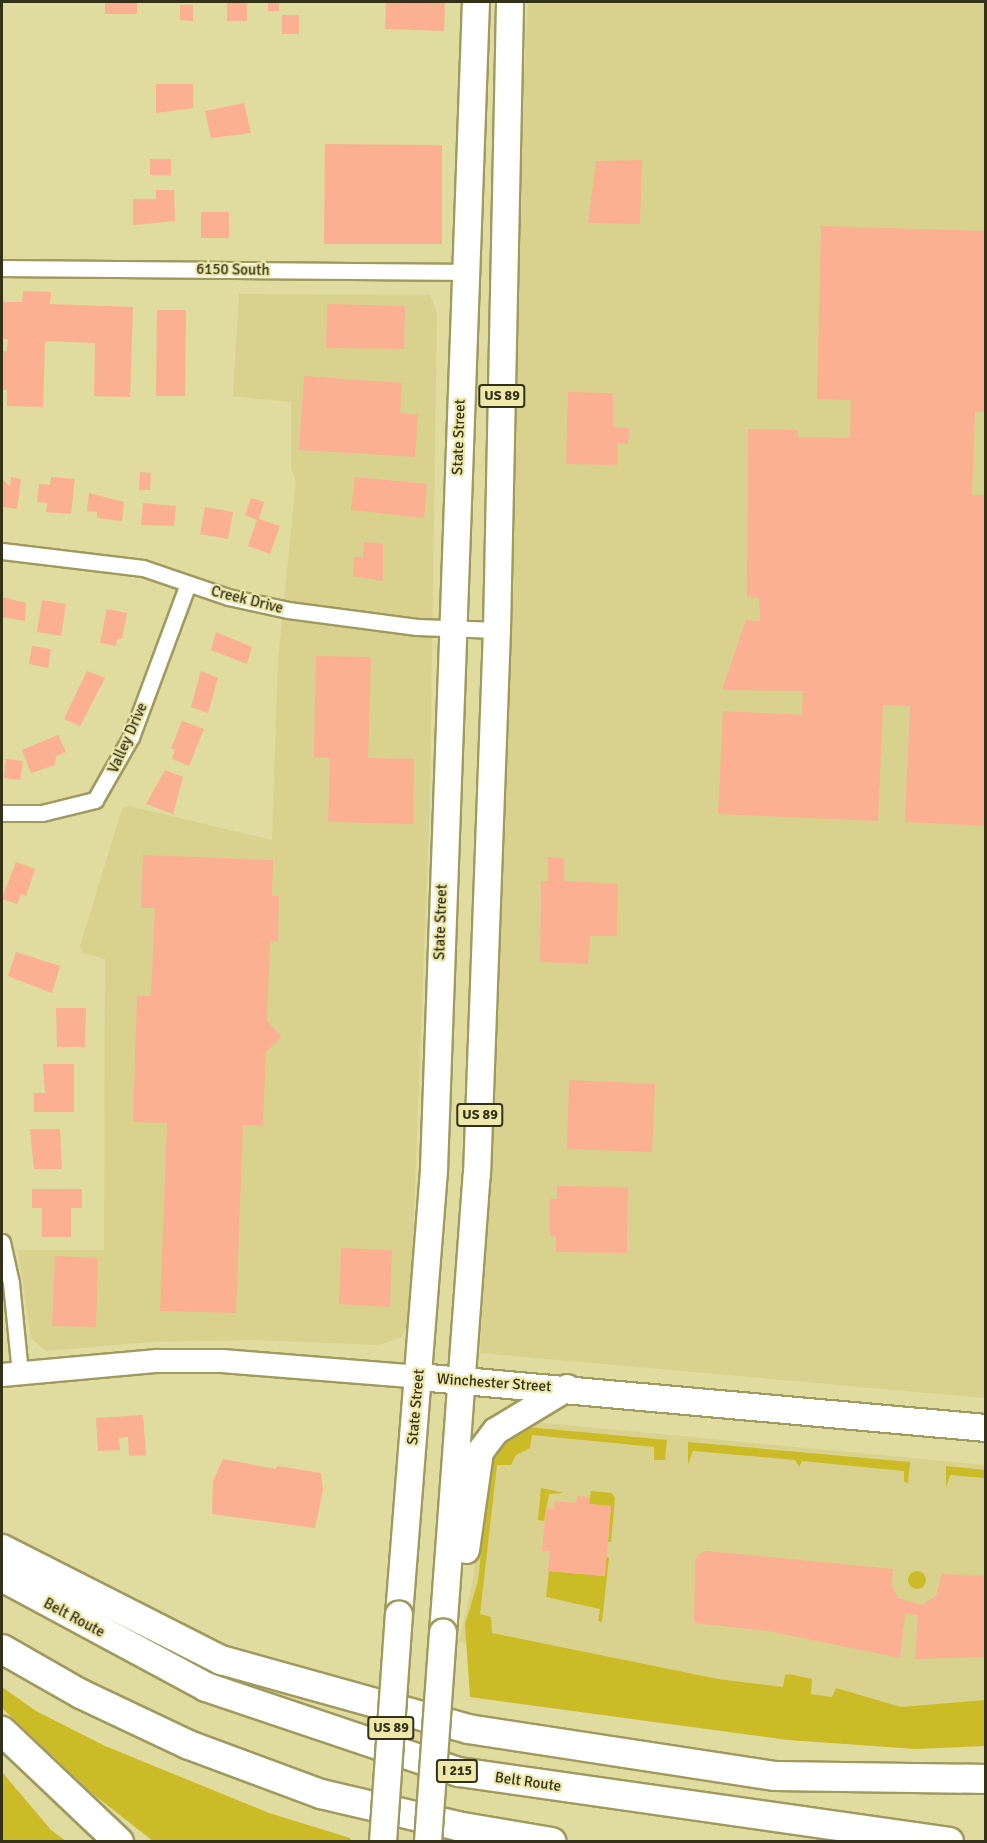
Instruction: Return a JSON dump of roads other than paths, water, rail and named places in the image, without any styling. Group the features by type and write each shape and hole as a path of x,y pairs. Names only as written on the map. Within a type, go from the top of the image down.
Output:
{"highway":[{"path":"2,1549 221,1660 468,1729 776,1776 986,1779"},
{"name":"Belt Route","path":"2,1577 207,1687 459,1772 949,1842"},
{"path":"2,1649 81,1694 189,1745 321,1794 457,1826 552,1842"},
{"path":"2,1731 119,1842"}],"main road":[{"name":"State Street","path":"383,1842 434,1169 476,2"},
{"name":"US 89","path":"428,1842 477,1175 497,630 510,2"},
{"name":"Winchester Street","path":"11,1374 157,1361 222,1361 567,1388 986,1428"},
{"path":"443,1633 464,1573 480,1452 496,1431 567,1388"}],"street":[{"name":"6150 South","path":"2,268 465,272"},
{"name":"Creek Drive","path":"2,551 143,568 188,584 288,610 452,629 497,630"},
{"name":"Valley Drive","path":"2,813 42,813 95,800 131,737 188,584"},
{"path":"2,1242 11,1283 11,1374"}]}
